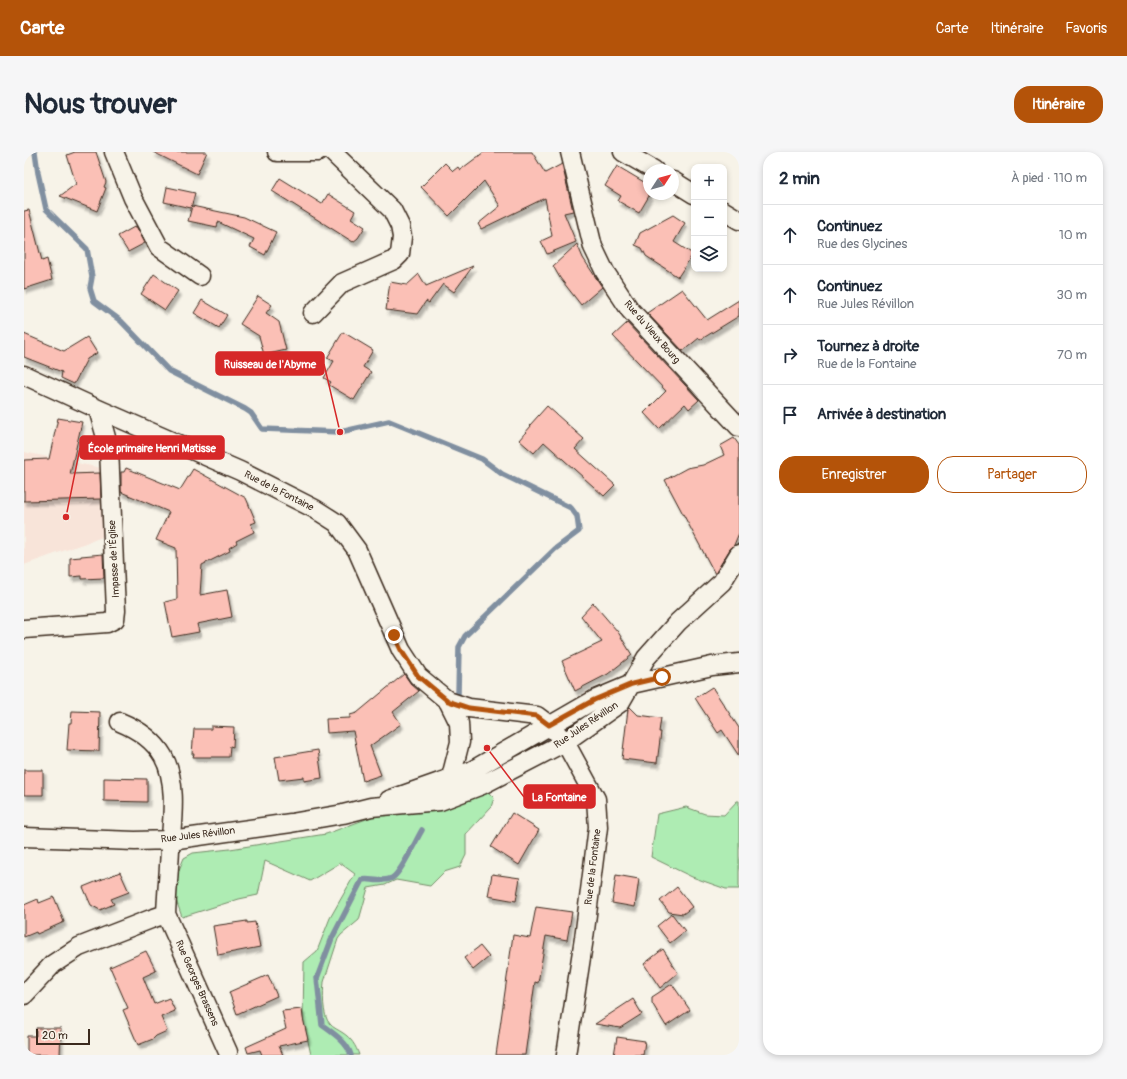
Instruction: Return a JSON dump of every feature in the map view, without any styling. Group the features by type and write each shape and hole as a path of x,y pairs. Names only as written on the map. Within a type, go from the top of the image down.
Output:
{"street":[{"path":"114,152 132,198 159,247 200,276"},
{"path":"277,152 318,152"},
{"path":"313,313 342,283 394,260 400,254 402,237 400,226 392,210 332,152"},
{"name":"Rue du Vieux Bourg","path":"570,152 593,247 605,272 630,310 739,427"},
{"path":"624,152 644,164"},
{"path":"679,185 691,192"},
{"path":"727,213 739,220"},
{"name":"Rue de la Fontaine","path":"24,375 240,471 315,509 337,523 357,550 401,650 418,676 448,701 469,708 537,716 549,725 565,742 596,799 598,826 584,938 566,1055"},
{"name":"Impasse de l'Église","path":"24,630 107,623 115,619 116,611 109,448 98,409"},
{"path":"632,684 646,658 678,622 722,582 739,554"},
{"path":"632,684 712,666 739,663"},
{"name":"Rue Jules Révillon","path":"371,808 400,795 471,771 594,700 632,684"},
{"name":"Rue Jules Révillon","path":"24,838 171,840 291,823 371,808 440,801 482,785 565,742 620,703 632,684"},
{"name":"Rue de la Fontaine","path":"448,701 459,723 460,742 451,777"},
{"name":"Rue Georges Brassens","path":"120,722 138,731 151,741 163,756 169,774 173,796 166,914 228,1052"},
{"path":"24,995 53,964 79,947 150,918 166,914"}],"shaded area":[{"path":"24,452 106,469 108,535 24,565"}],"green space":[{"path":"487,791 494,798 491,807 466,834 466,855 460,867 444,872 430,886 396,880 385,885 368,888 359,920 338,939 324,982 324,1010 330,1024 351,1040 359,1055 311,1055 303,1018 304,962 317,951 330,918 355,874 340,863 310,881 265,861 258,895 239,899 182,917 175,897 176,877 184,858 193,853 230,849 326,834 377,815"},
{"path":"737,801 739,801 739,889 726,889 692,877 651,857 657,814 686,807 705,814 724,815"}],"building":[{"path":"75,152 96,152 106,182 104,187 106,188 97,211 60,196 76,184 67,155"},
{"path":"153,152 207,152 197,174"},
{"path":"484,152 532,152 545,173 562,164 573,211 564,213 576,242 547,254 541,241 552,236 545,198 481,229 478,224 500,206 484,181 449,216 421,187 445,163 453,171 458,167 460,170"},
{"path":"617,166 643,181 643,200 647,200 639,213 618,201 621,196 605,186"},
{"path":"280,178 322,204 328,194 355,211 351,218 365,227 358,238 353,242 272,191"},
{"path":"167,187 195,193 191,208 164,202"},
{"path":"192,206 244,217 276,232 265,255 250,247 254,239 218,222 217,227 188,221"},
{"path":"29,210 42,261 47,259 52,280 24,289 24,211"},
{"path":"673,215 685,223 674,242 691,253 691,257 678,277 646,256 642,248 635,245 640,233"},
{"path":"136,226 145,243 128,252 118,236"},
{"path":"577,244 583,258 602,287 581,305 560,278 553,266"},
{"path":"473,266 454,292 443,284 429,303 426,301 417,314 386,310 390,282 407,285 419,274 426,286"},
{"path":"154,274 178,291 165,310 141,294"},
{"path":"682,289 707,320 739,300 739,316 700,340 699,338 683,351 647,313"},
{"path":"258,296 272,305 266,313 279,322 286,350 264,355 259,336 240,324"},
{"path":"202,300 227,315 219,328 194,313"},
{"path":"627,323 699,400 689,409 685,404 659,429 644,413 666,391 613,336"},
{"path":"343,332 373,350 363,367 371,372 354,400 329,385 331,382 324,378 334,361 327,358"},
{"path":"24,334 64,351 87,337 97,353 87,359 74,384 61,378 62,372 24,357"},
{"path":"547,406 584,439 575,449 615,485 604,496 544,442 534,453 519,440"},
{"path":"58,418 82,422 70,474 100,473 101,499 24,501 24,460 49,459"},
{"path":"734,438 739,445 739,533 734,545 715,574 665,480 687,468 703,465 724,455 720,446"},
{"path":"126,468 180,490 193,469 246,498 256,522 251,524 254,532 236,541 237,543 229,548 230,551 202,565 200,595 227,590 232,617 197,624 199,632 172,637 165,602 177,599 176,548 156,540 169,512 121,492 121,472 124,472"},
{"path":"103,554 104,578 82,579 82,576 70,577 70,558"},
{"path":"593,603 618,632 632,655 608,674 575,691 562,661 602,642 581,616"},
{"path":"404,674 411,684 419,691 393,712 401,724 370,746 381,775 363,781 353,731 327,733 326,719 350,718 350,715 357,713"},
{"path":"712,687 739,728 739,756 722,730 718,733 695,698"},
{"path":"630,707 638,715 661,718 659,732 661,732 657,763 622,759 628,709"},
{"path":"72,711 100,712 99,751 67,750 69,723 71,723"},
{"path":"211,726 234,727 233,747 230,746 229,757 193,757 194,729 211,729"},
{"path":"318,750 322,778 304,781 304,777 279,780 275,757"},
{"path":"24,770 43,770 43,795 24,795"},
{"path":"104,778 147,779 147,802 104,801"},
{"path":"512,813 539,830 519,865 491,847"},
{"path":"120,872 129,892 111,899 114,904 100,910 91,905 83,887"},
{"path":"492,874 520,878 516,901 488,896"},
{"path":"616,875 639,879 635,907 612,903"},
{"path":"677,887 692,907 683,914 669,912 660,901"},
{"path":"54,897 64,922 37,934 36,932 24,937 24,905 38,899 39,903"},
{"path":"536,907 572,912 567,940 546,936 538,983 535,982 525,1055 496,1055 513,935 530,938"},
{"path":"672,914 685,931 670,943 657,926"},
{"path":"247,921 247,923 255,922 260,947 218,955 213,926"},
{"path":"480,946 489,957 473,970 464,958"},
{"path":"663,949 678,973 660,988 644,964"},
{"path":"146,951 156,971 143,977 154,1004 169,998 175,1011 161,1017 167,1031 138,1045 123,1010 128,1008 110,967"},
{"path":"268,975 277,996 237,1014 229,992"},
{"path":"672,984 690,1010 666,1026 652,1003 652,997"},
{"path":"633,999 642,1014 620,1028 595,1024"},
{"path":"302,1009 308,1040 279,1046 283,1055 262,1055 260,1050 248,1053 246,1047 286,1029 282,1011"},
{"path":"36,1028 61,1028 60,1055 27,1055 27,1036 36,1036"},
{"path":"617,1037 645,1041 643,1055 614,1055"}],"waterway":[{"path":"35,152 46,209 87,249 92,277 90,288 94,301 121,321 169,371 245,409 251,413 262,429 340,432 389,421 482,459 502,474 571,508 577,516 579,531 555,549 465,636 459,647 458,694"},
{"path":"351,1055 343,1042 322,1025 317,978 332,938 362,880 388,879 396,875 422,830"}],"place":[{"name":"Ruisseau de l'Abyme","path":"340,432"},
{"name":"École primaire Henri Matisse","path":"66,517"},
{"name":"La Fontaine","path":"487,748"}],"route":[{"path":"394,635 401,650 418,676 448,701 469,708 537,716 549,725 594,700 632,684 662,677"}]}
